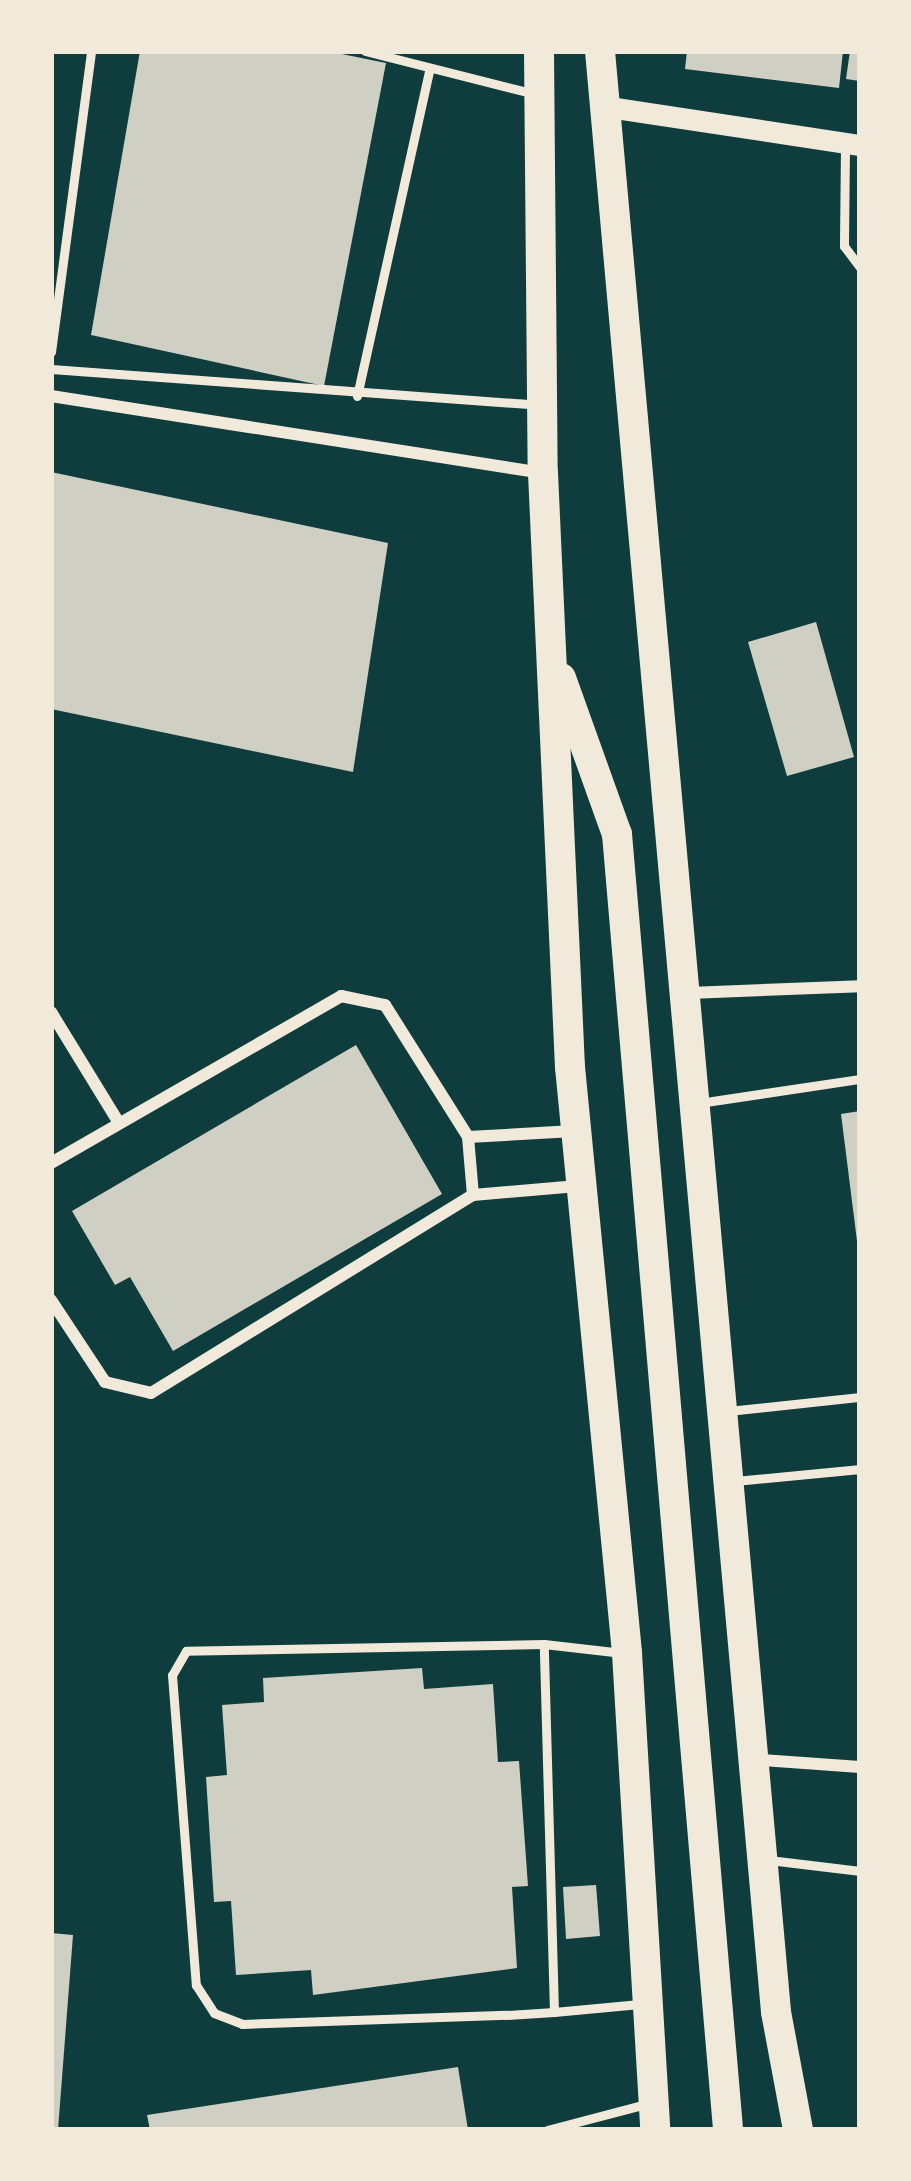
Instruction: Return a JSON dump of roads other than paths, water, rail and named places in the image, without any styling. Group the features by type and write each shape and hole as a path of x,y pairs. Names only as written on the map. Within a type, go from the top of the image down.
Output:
{"main road":[{"path":"539,51 543,473 575,1131 627,1653 652,2003 655,2116"},
{"path":"600,51 735,1481 760,1760 763,1860 799,2130"},
{"path":"550,650 616,835 728,2130"}],"street":[{"path":"602,106 853,144"},
{"path":"51,396 543,473"},
{"path":"689,993 860,986"},
{"path":"51,1163 341,996 385,1006 468,1137 473,1196"},
{"path":"51,1012 118,1123"},
{"path":"468,1137 575,1131"},
{"path":"51,1300 106,1382 152,1394 473,1196 580,1185"},
{"path":"760,1760 860,1767"}],"lane":[{"path":"51,352 91,51"},
{"path":"365,51 536,94"},
{"path":"357,396 430,68"},
{"path":"853,144 844,246 860,267"},
{"path":"51,369 357,396 542,405"},
{"path":"700,1103 860,1079"},
{"path":"728,1411 860,1397"},
{"path":"735,1481 860,1469"},
{"path":"544,1644 554,2012"},
{"path":"627,1653 544,1644 207,1645 186,1651 172,1675 196,1985 214,2013 242,2024 554,2012 652,2003"},
{"path":"763,1860 860,1871"},
{"path":"547,2130 655,2116"}]}
